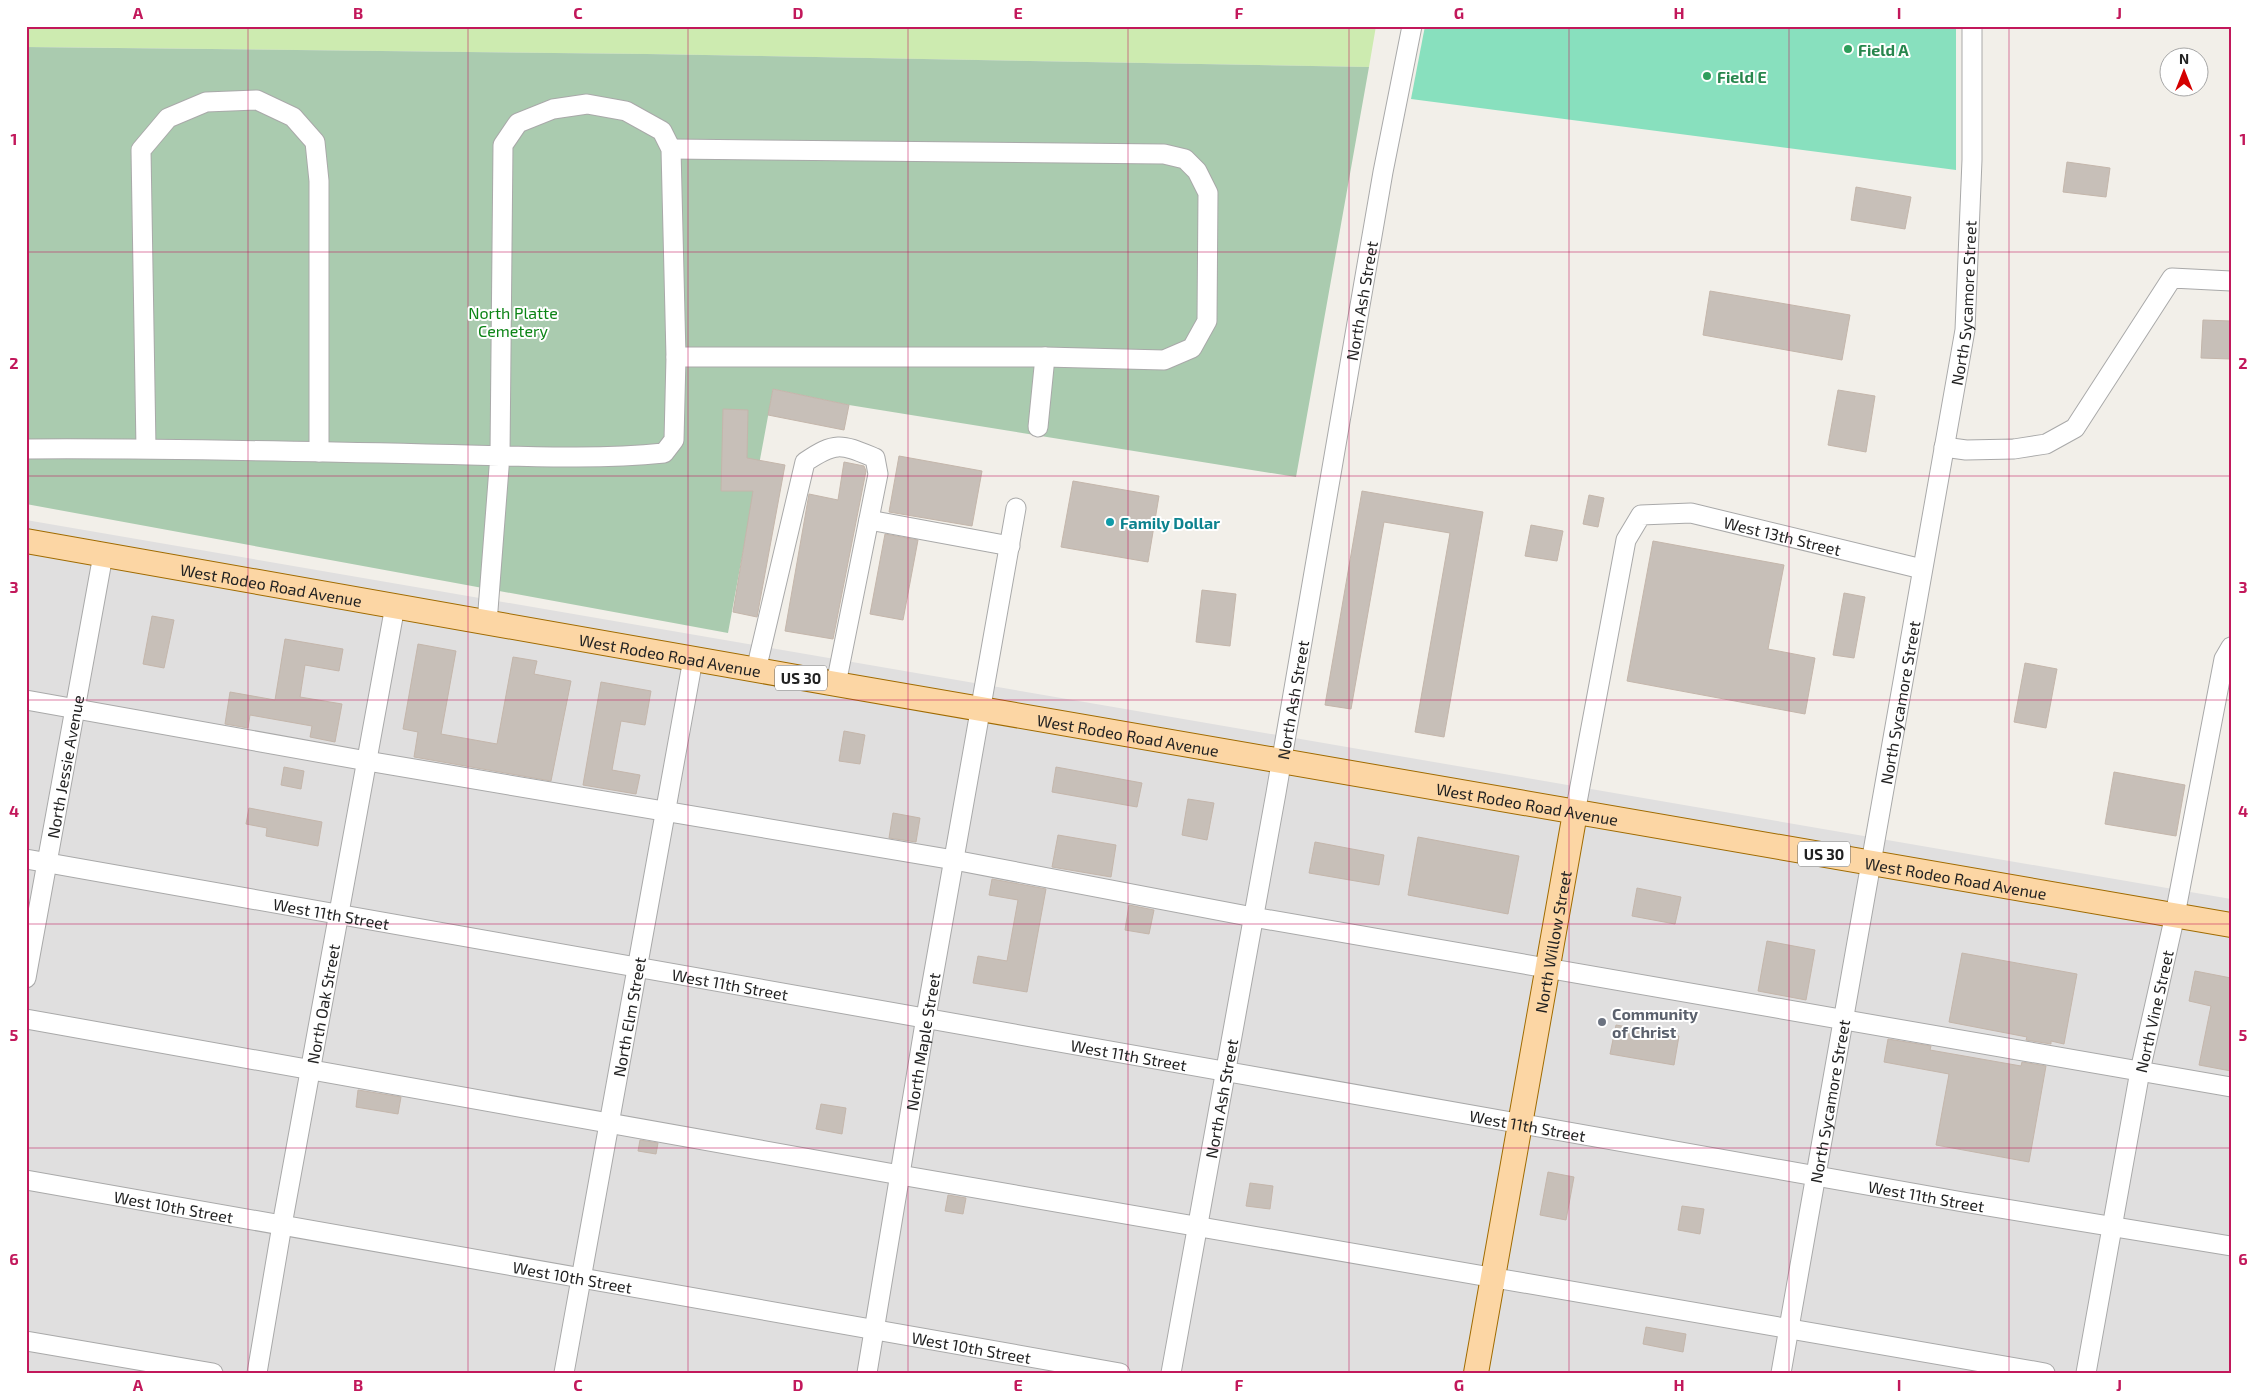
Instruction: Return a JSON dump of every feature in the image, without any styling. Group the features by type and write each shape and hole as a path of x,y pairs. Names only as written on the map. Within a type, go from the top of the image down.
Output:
{"main road":[{"name":"West Rodeo Road Avenue","path":"26,541 1281,762 2231,925"},
{"name":"North Willow Street","path":"1476,1373 1575,813"}],"street":[{"name":"North Ash Street","path":"1171,1373 1281,762 1382,172 1412,26"},
{"name":"North Sycamore Street","path":"1780,1373 1965,330 1972,160 1972,26"},
{"path":"146,448 141,150 168,118 206,102 257,100 293,117 315,142 319,181 319,452"},
{"path":"26,449 146,448 319,452 500,455 628,457 664,454 674,440 676,357 671,149 662,131 626,111 587,104 553,108 518,123 503,145 500,455 487,623"},
{"path":"671,149 1164,154 1185,159 1197,171 1208,193 1207,320 1192,348 1164,360 1044,357 676,357"},
{"path":"1944,447 1966,450 2014,449 2046,444 2075,428 2172,278 2231,281"},
{"path":"1038,427 1044,357"},
{"path":"756,670 805,462 826,448 850,447 875,458 878,474 836,684"},
{"name":"North Maple Street","path":"866,1373 926,1017 1016,508"},
{"name":"West 13th Street","path":"1641,515 1692,514 1922,569"},
{"name":"North Willow Street","path":"1575,813 1626,540 1641,515"},
{"path":"869,520 1010,546"},
{"name":"North Jessie Avenue","path":"26,978 103,555"},
{"name":"North Oak Street","path":"257,1373 282,1225 395,606"},
{"name":"North Vine Street","path":"2086,1373 2140,1071 2175,915 2224,658 2229,650"},
{"name":"North Elm Street","path":"564,1373 693,659"},
{"path":"26,700 367,761 954,860 1253,917 1843,1018 2231,1087"},
{"name":"West 11th Street","path":"26,859 1521,1123 2231,1246"},
{"path":"26,1019 900,1175 2045,1373"},
{"name":"West 10th Street","path":"26,1180 1120,1373"},
{"path":"26,1341 213,1373"}],"shaded area":[{"path":"26,520 2231,899 2231,1373 26,1373"}],"green space":[{"path":"26,26 1376,26 1369,67 647,54 26,47"},
{"path":"1425,26 1956,26 1956,170 1411,99"},
{"name":"North Platte Cemetery","path":"26,47 647,54 1369,67 1296,477 849,405 773,389 728,633 26,504"}],"building":[{"path":"2067,162 2110,168 2106,197 2063,192"},
{"path":"1856,187 1911,197 1905,229 1851,220"},
{"path":"1710,291 1850,315 1842,360 1703,335"},
{"path":"2203,320 2231,321 2231,359 2201,358"},
{"path":"773,389 849,405 844,430 768,415"},
{"path":"1838,390 1875,396 1866,452 1828,445"},
{"path":"723,409 748,410 747,458 785,465 757,617 733,612 753,491 721,491"},
{"path":"899,456 982,471 972,526 889,512"},
{"path":"844,462 864,466 866,471 833,639 785,631 809,494 838,500"},
{"name":"Family Dollar","path":"1073,481 1159,496 1148,562 1061,547"},
{"path":"1362,491 1483,512 1444,737 1415,732 1450,533 1384,522 1351,709 1325,705"},
{"path":"1589,495 1604,498 1598,527 1583,524"},
{"path":"1531,525 1563,531 1557,561 1525,556"},
{"path":"885,534 918,540 903,620 870,614"},
{"path":"1653,541 1784,565 1768,649 1815,658 1805,714 1627,681"},
{"path":"1202,590 1236,594 1230,646 1196,642"},
{"path":"1844,593 1865,597 1854,658 1833,655"},
{"path":"152,616 174,620 164,668 143,664"},
{"path":"285,639 343,649 339,671 305,665 300,697 342,704 335,742 310,737 312,726 250,715 248,728 225,724 230,692 275,700"},
{"path":"418,644 456,651 441,734 497,744 513,657 537,661 534,674 571,681 551,781 414,757 418,732 403,729"},
{"path":"2025,663 2057,669 2046,728 2014,722"},
{"path":"601,682 651,691 645,725 621,721 612,770 640,775 636,794 583,785"},
{"path":"844,731 865,735 860,764 839,761"},
{"path":"284,767 304,771 301,789 281,785"},
{"path":"1056,767 1142,783 1137,807 1052,792"},
{"path":"2114,772 2185,785 2176,836 2105,824"},
{"path":"1188,799 1214,803 1207,840 1182,835"},
{"path":"249,808 322,822 318,846 266,836 267,828 246,824"},
{"path":"893,813 920,818 916,842 889,838"},
{"path":"1058,835 1116,845 1111,877 1052,867"},
{"path":"1418,837 1519,856 1508,914 1408,895"},
{"path":"1315,842 1384,855 1379,885 1309,873"},
{"path":"992,879 1046,889 1027,992 973,983 978,956 1007,961 1018,900 989,895"},
{"path":"1637,888 1681,897 1675,924 1632,916"},
{"path":"1129,905 1154,910 1149,934 1125,930"},
{"path":"1767,941 1815,950 1806,1000 1758,991"},
{"path":"1962,953 2077,974 2064,1044 2051,1041 2051,1044 2026,1040 2027,1037 1949,1022"},
{"path":"2195,971 2231,978 2231,1071 2199,1065 2211,1006 2189,1001"},
{"path":"1616,1025 1679,1036 1674,1065 1610,1054"},
{"path":"1888,1039 1931,1046 1930,1050 2021,1066 2022,1062 2046,1066 2029,1162 1936,1145 1949,1074 1884,1062"},
{"path":"358,1090 401,1097 398,1114 356,1107"},
{"path":"821,1104 846,1108 842,1134 816,1129"},
{"path":"640,1140 658,1143 656,1154 638,1151"},
{"path":"1548,1172 1574,1177 1566,1220 1540,1215"},
{"path":"1250,1183 1273,1186 1270,1209 1246,1206"},
{"path":"948,1195 966,1198 963,1214 945,1211"},
{"path":"1682,1206 1704,1209 1700,1234 1678,1230"},
{"path":"1646,1327 1686,1334 1683,1352 1643,1344"}],"place":[{"name":"Field A","path":"1848,49"},
{"name":"Field E","path":"1707,76"},
{"name":"Family Dollar","path":"1110,522"},
{"name":"Community of Christ","path":"1602,1022"}]}
